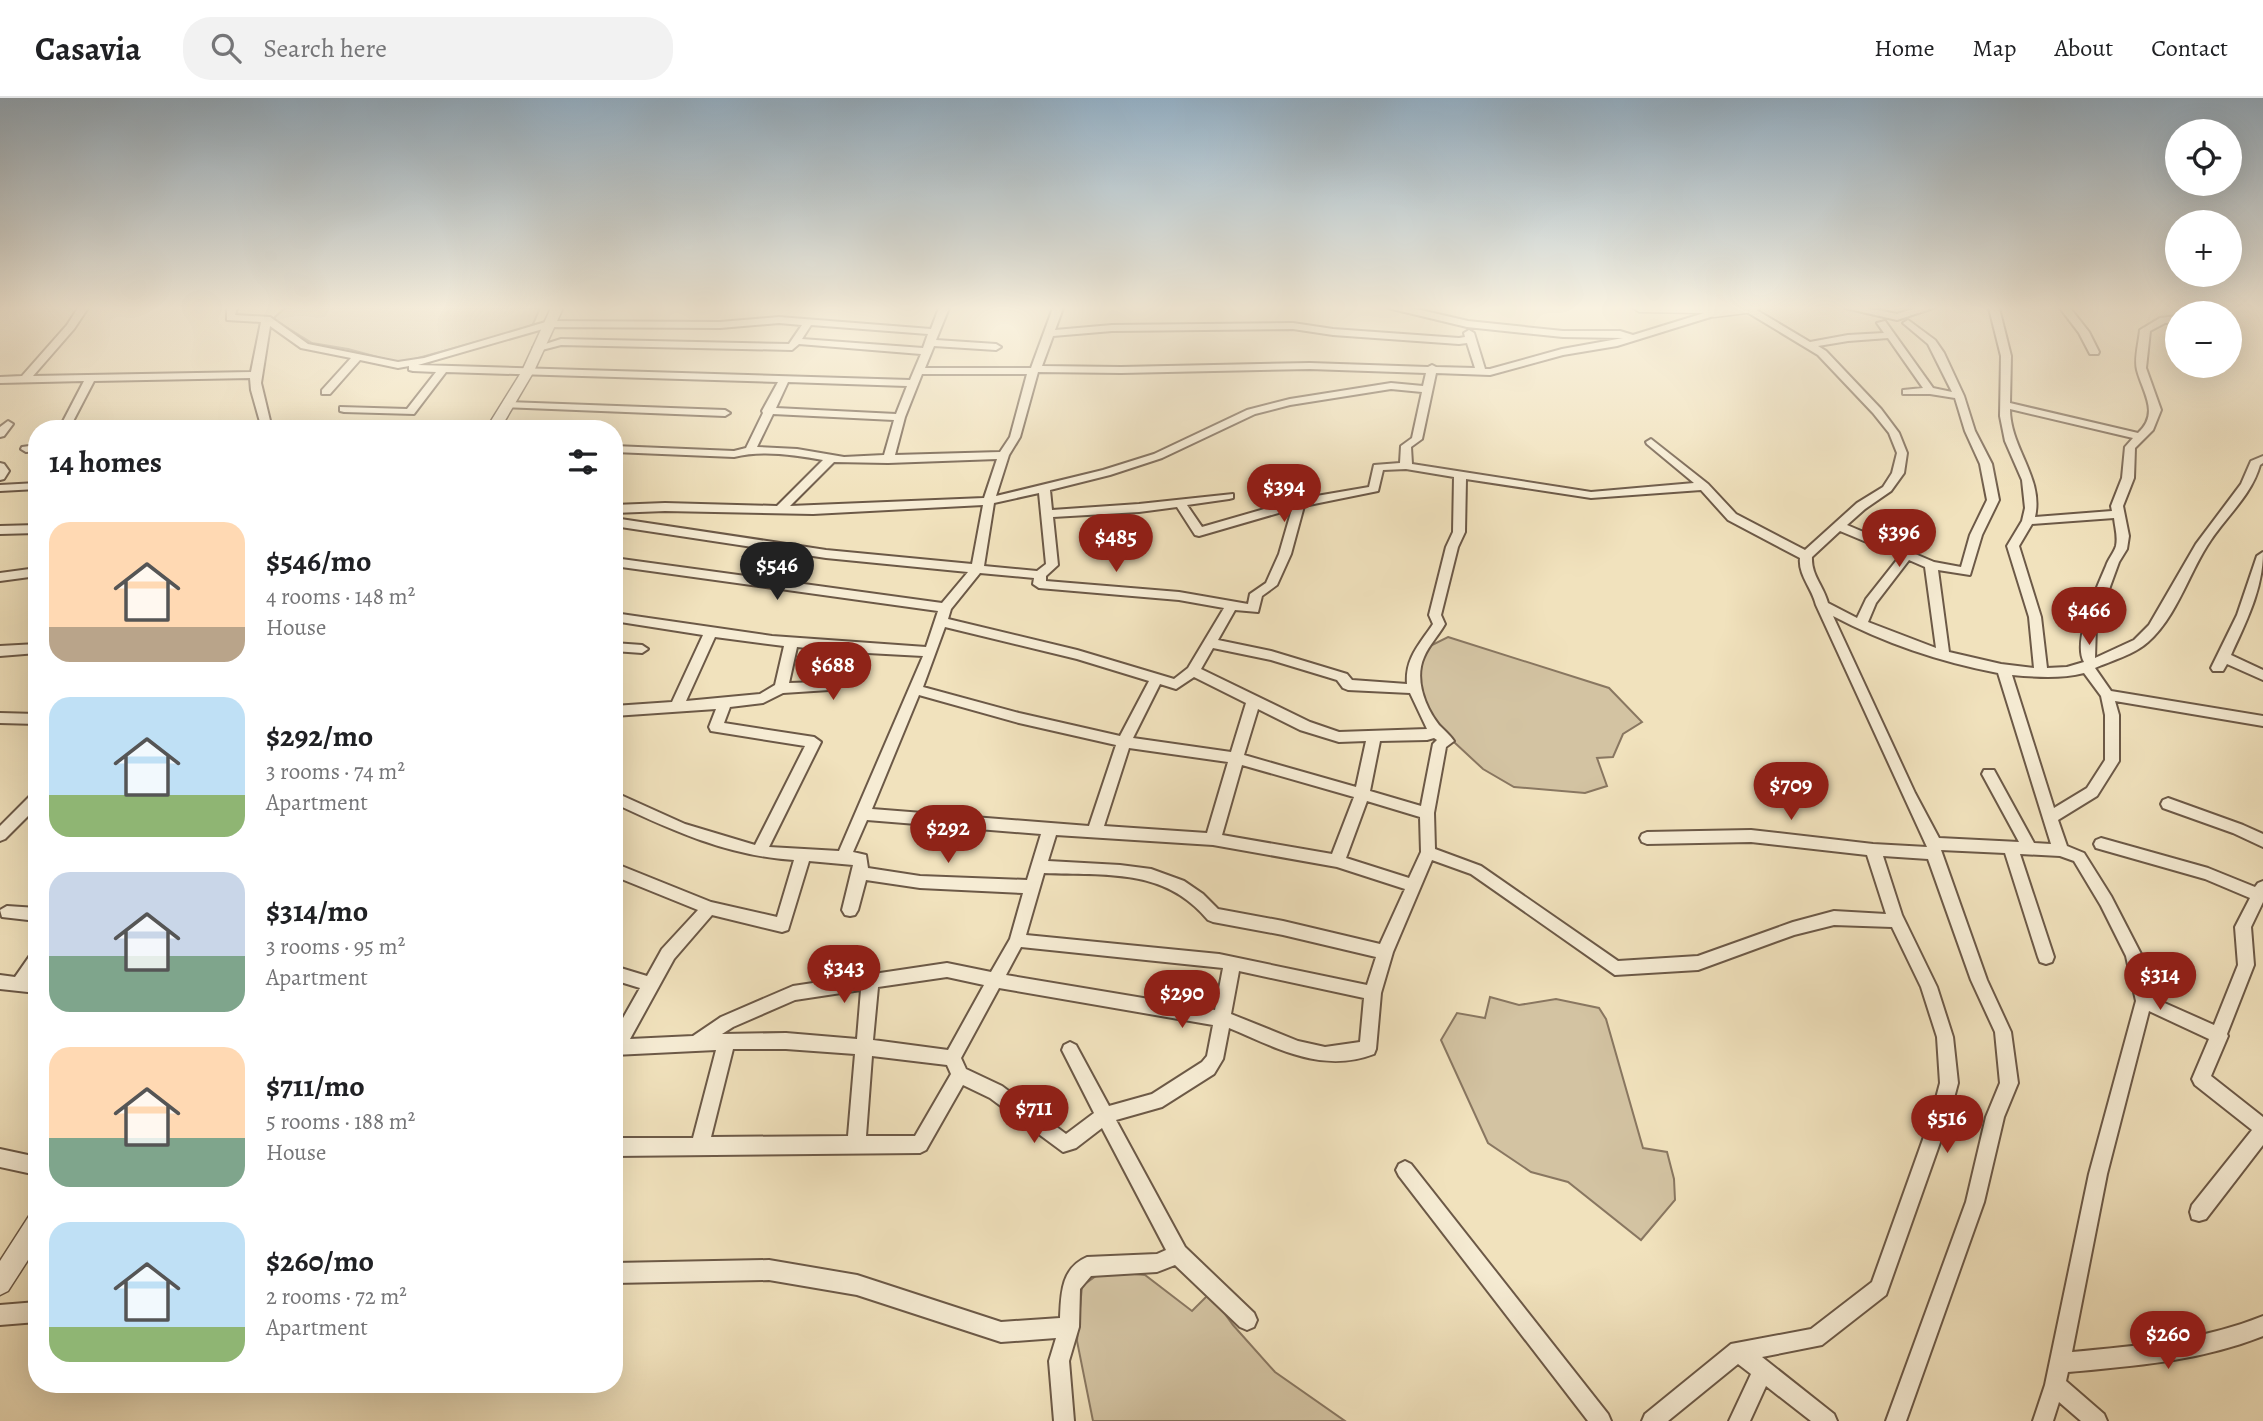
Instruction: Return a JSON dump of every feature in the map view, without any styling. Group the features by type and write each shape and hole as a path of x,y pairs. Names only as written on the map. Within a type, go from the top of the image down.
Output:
{"street":[{"path":"26,378 33,370"},
{"path":"257,370 256,389 265,420"},
{"path":"326,392 346,370"},
{"path":"344,409 410,412 442,370"},
{"path":"464,370 913,383"},
{"path":"844,857 931,652 945,608 977,569 989,501 1004,455 1015,437 1035,370"},
{"path":"888,460 900,417 918,371 1133,370"},
{"path":"1406,466 1406,446 1417,439 1432,370"},
{"path":"1453,370 1481,372 1491,370"},
{"path":"1839,370 1894,433 1902,453 1898,473 1887,489 1838,526 1806,556 1805,569 1818,589 1822,605 1934,849 1979,980 2003,1032 2009,1083 1995,1117 1975,1202 1896,1421"},
{"path":"1915,370 1930,391"},
{"path":"1838,526 1931,565 1966,572 1976,535 1993,500 1986,464 1946,370"},
{"path":"2006,370 2005,416 2010,441 2028,480 2031,508 2028,521 2013,545 2035,617 2040,673"},
{"path":"2049,818 2092,793 2112,761 2112,715 2106,695 2089,665 2087,656 2090,625 2113,562 2121,549 2123,536 2117,506 2128,478 2130,447 2148,430 2156,410 2142,370"},
{"path":"499,420 528,372"},
{"path":"0,380 255,375"},
{"path":"69,420 90,380"},
{"path":"750,450 784,381"},
{"path":"623,509 779,510 989,501 1044,489 1158,456 1251,412 1290,402 1391,386 1427,389"},
{"path":"1907,392 1930,391 1959,396"},
{"path":"508,405 625,407 725,413"},
{"path":"2006,405 2140,437"},
{"path":"767,411 900,417"},
{"path":"0,434 8,424"},
{"path":"1651,442 1704,485 1732,517 1806,556"},
{"path":"623,449 734,454 750,450 797,452 830,459 888,460 1004,455"},
{"path":"779,510 830,459"},
{"path":"1822,605 1860,626 1944,656 2040,673 2069,672 2143,640 2169,602 2211,527 2258,475 2255,463 2263,459"},
{"path":"0,466 3,471 0,477"},
{"path":"1180,503 1199,532 1299,503 1374,489 1378,467 1406,466 1591,495 1704,485"},
{"path":"697,1042 727,1022 793,993 947,970 1039,989 1224,1019 1297,1048 1325,1055 1368,1049 1373,993 1385,952 1428,852 1427,813 1440,744 1447,741 1437,731 1415,689 1413,667 1419,651 1431,639 1439,624 1435,615 1452,547 1459,532 1460,475"},
{"path":"0,488 28,486"},
{"path":"623,523 787,548 1040,575 1052,565 1044,489"},
{"path":"1047,514 1180,503 1229,496"},
{"path":"1040,575 1040,583 1179,596 1254,609 1256,594 1271,585 1285,554 1299,503"},
{"path":"2028,521 2119,514"},
{"path":"0,530 28,529"},
{"path":"1860,626 1870,602 1907,555"},
{"path":"2263,556 2259,577 2221,662 2263,675"},
{"path":"623,563 945,608"},
{"path":"1931,565 1944,656"},
{"path":"0,577 28,573"},
{"path":"942,622 1077,655 1176,684 1192,671 1231,606"},
{"path":"623,619 710,634 791,644 931,652"},
{"path":"676,708 710,634"},
{"path":"1211,643 1271,656 1342,677 1348,685 1415,689"},
{"path":"781,688 791,644"},
{"path":"623,648 642,649"},
{"path":"0,651 28,649"},
{"path":"623,711 725,703 763,698 781,688 824,687 844,649"},
{"path":"2003,667 2061,850"},
{"path":"1192,671 1305,726 1339,737 1427,735 1437,731"},
{"path":"1095,830 1124,743 1156,679"},
{"path":"914,689 1124,743 1235,758 1427,813"},
{"path":"2106,695 2263,721"},
{"path":"1213,839 1254,699"},
{"path":"725,703 716,727 814,742 759,852"},
{"path":"0,719 28,719"},
{"path":"1337,861 1362,794 1374,736"},
{"path":"1989,774 2030,849"},
{"path":"623,801 681,828 759,852 861,859 850,910"},
{"path":"2168,804 2238,829 2263,841"},
{"path":"0,835 28,807"},
{"path":"864,814 1213,839 1337,861 1413,886"},
{"path":"952,1058 1017,940 1050,829"},
{"path":"1647,838 1751,836 1873,850 2061,850 2079,857 2106,901 2134,956 2144,1001 2098,1174 2055,1385 2043,1421"},
{"path":"2101,844 2260,890 2243,927 2246,965 2201,1079 2263,1129 2199,1212"},
{"path":"1652,1421 1738,1352 1815,1338 1879,1288 1940,1117 1949,1083 1945,1037 1929,987 1897,921 1873,850"},
{"path":"2011,850 2046,957"},
{"path":"1428,852 1476,870 1615,968 1698,963 1793,929 1834,918 1897,921"},
{"path":"623,873 709,908 782,925 803,855"},
{"path":"1040,867 1115,872 1166,879 1202,900 1213,915 1385,952"},
{"path":"860,873 920,882 1034,887"},
{"path":"623,1033 668,954 709,908"},
{"path":"7,912 28,914"},
{"path":"1017,940 1063,948 1167,954 1232,963 1373,993"},
{"path":"952,1058 960,1075 996,1092 1063,1143 1077,1139 1105,1115 1156,1101 1208,1069 1215,1059 1232,963"},
{"path":"18,985 28,971"},
{"path":"623,976 651,984"},
{"path":"0,982 28,986"},
{"path":"856,1146 867,1047 870,982"},
{"path":"2144,1001 2220,1035"},
{"path":"623,1047 786,1041 867,1047 952,1058"},
{"path":"700,1146 726,1042"},
{"path":"1070,1050 1178,1254 1247,1320"},
{"path":"623,1147 920,1144 960,1075"},
{"path":"0,1158 28,1164"},
{"path":"1405,1170 1601,1421"},
{"path":"0,1283 28,1238"},
{"path":"1064,1421 1059,1361 1069,1327 1070,1285 1087,1266 1157,1263 1178,1254"},
{"path":"623,1273 769,1270 857,1284 1001,1332 1069,1327"},
{"path":"0,1315 28,1313"},
{"path":"2059,1363 2199,1346 2249,1333 2263,1326"},
{"path":"1738,1352 1827,1421"},
{"path":"1739,1421 1763,1371"},
{"path":"2055,1385 2097,1421"}],"shaded area":[{"path":"1448,637 1609,688 1642,722 1623,734 1613,757 1597,758 1607,786 1585,793 1514,787 1483,769 1454,742 1429,712 1416,674 1424,649"},
{"path":"1490,997 1519,1005 1556,999 1599,1008 1606,1019 1643,1148 1667,1152 1674,1179 1675,1200 1641,1240 1568,1182 1531,1172 1488,1143 1441,1040 1457,1013 1485,1018"},
{"path":"1103,1271 1145,1275 1192,1311 1210,1293 1233,1325 1275,1372 1345,1421 1093,1421 1077,1341 1082,1286"}]}
